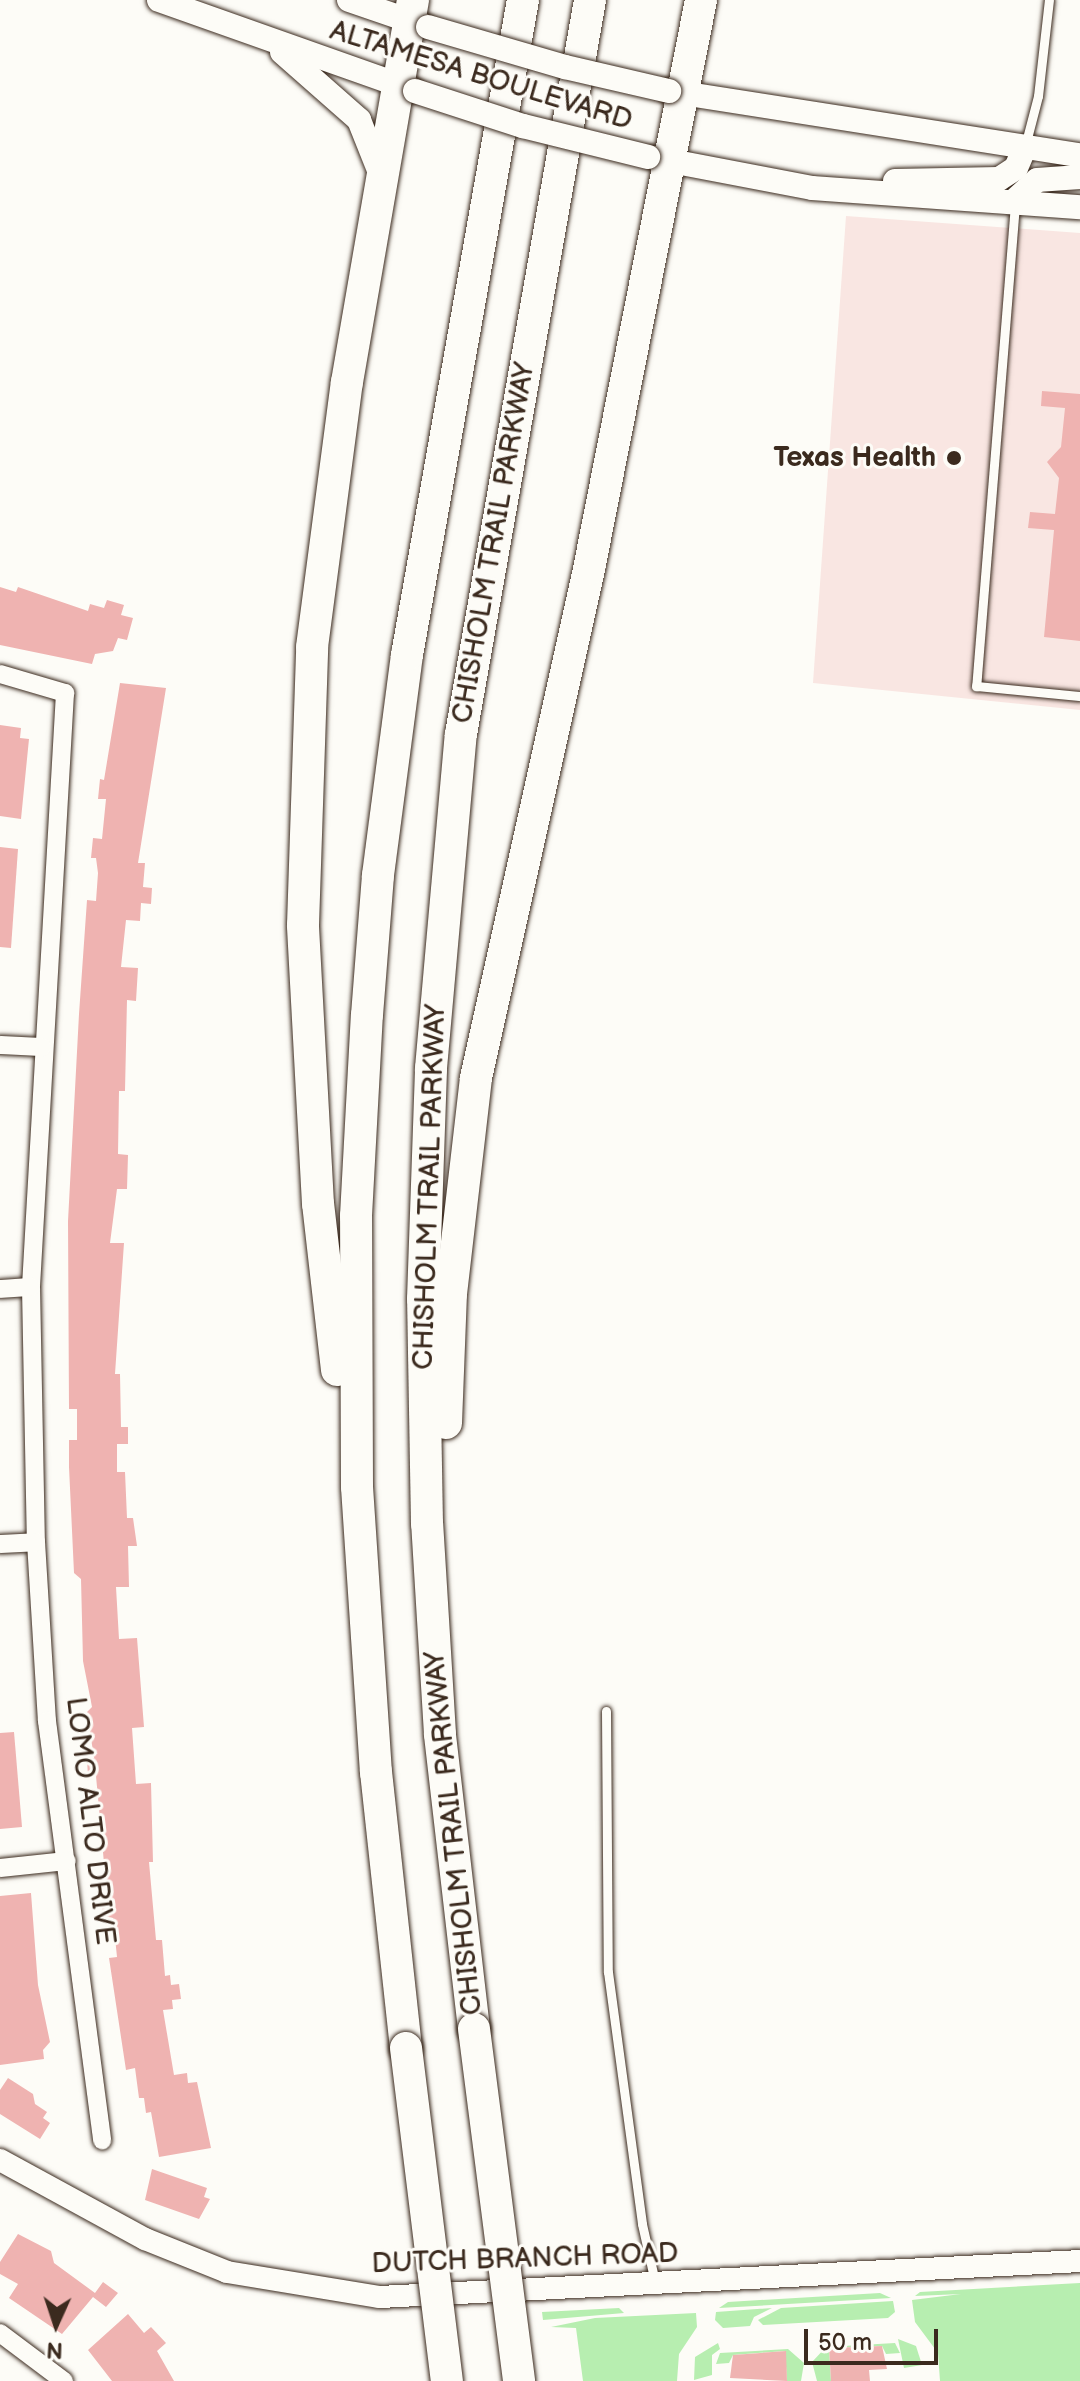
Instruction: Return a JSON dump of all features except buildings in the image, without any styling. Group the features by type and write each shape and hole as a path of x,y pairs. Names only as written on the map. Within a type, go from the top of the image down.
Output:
{"highway":[{"path":"360,1572 356,1216 378,875 412,626 523,0"},
{"name":"CHISHOLM TRAIL PARKWAY","path":"519,2381 440,1734 427,1524 423,1299 443,896 479,622 590,0"},
{"path":"440,1734 451,1294 470,1113 660,159 701,0"},
{"path":"417,16 407,88 382,179 340,425 316,611 303,850 318,1204 360,1572 376,1773 406,2048 447,2381"}],"main road":[{"name":"ALTAMESA BOULEVARD","path":"159,0 267,40 523,126 660,159 812,188 1080,207"},
{"name":"ALTAMESA BOULEVARD","path":"349,0 417,16 565,67 677,92 1080,155"},
{"path":"267,40 359,120 382,179"},
{"path":"812,188 999,179 1016,168 1025,147"},
{"path":"1015,200 1037,180 1080,177"}],"street":[{"name":"LOMO ALTO DRIVE","path":"0,674 65,693 42,1047 31,1287 36,1542 47,1721 102,2140"},
{"path":"0,1045 42,1047"},
{"path":"0,1289 31,1287"},
{"path":"0,1544 36,1542"},
{"path":"0,1868 67,1861"},
{"name":"DUTCH BRANCH ROAD","path":"0,2160 145,2239 227,2272 380,2297 1080,2261"},
{"path":"0,2333 64,2381"}],"lane":[{"path":"1025,147 1038,96 1049,0"},
{"path":"1015,200 976,686 1080,696"},
{"path":"606,1711 608,1972 639,2208 656,2285"}],"shaded area":[{"name":"Texas Health","path":"846,216 1080,233 1080,710 813,683"}],"green space":[{"path":"1080,2283 1080,2381 940,2381 938,2353 915,2322 912,2300 961,2294 915,2296 920,2292"},
{"path":"880,2293 891,2298 719,2308 728,2302"},
{"path":"893,2301 895,2312 888,2318 763,2325 758,2320 781,2308"},
{"path":"619,2308 624,2313 543,2320 542,2312"},
{"path":"772,2308 754,2317 750,2326 723,2328 715,2320 716,2312"},
{"path":"696,2313 697,2327 679,2354 677,2381 583,2381 576,2328 551,2327 595,2318"},
{"path":"898,2339 916,2346 922,2365 904,2368"},
{"path":"718,2343 720,2349 712,2355 712,2375 694,2380 695,2357"},
{"path":"895,2343 900,2353 886,2354 882,2346 829,2348 831,2381 817,2381 812,2362 826,2347"},
{"path":"788,2349 804,2363 801,2381 787,2381 785,2351 733,2355 729,2363 716,2364 720,2353"}],"place":[{"name":"Texas Health","path":"954,458"}]}
